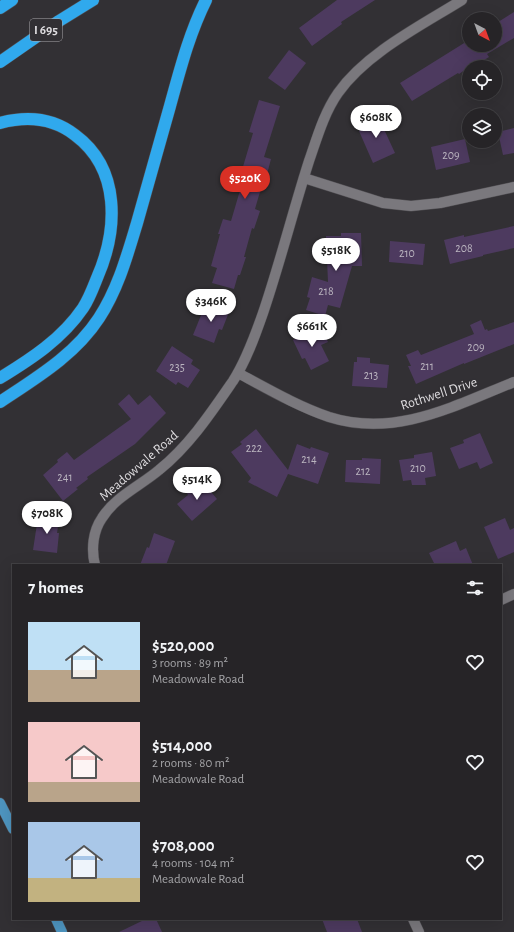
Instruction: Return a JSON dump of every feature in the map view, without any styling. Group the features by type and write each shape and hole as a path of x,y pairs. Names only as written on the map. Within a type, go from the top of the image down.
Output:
{"highway":[{"path":"0,8 12,0"},
{"name":"I 695","path":"0,62 59,21 93,0"},
{"path":"0,402 62,359 81,340 98,319 111,296 123,269 186,48 206,0"},
{"path":"0,123 13,120 36,119 53,123 69,131 84,142 104,171 110,188 112,208 110,234 104,263 83,308 51,343 0,378"}],"main road":[{"path":"0,803 12,827"},
{"path":"56,920 62,932"}],"street":[{"name":"Meadowvale Road","path":"94,564 92,554 94,534 102,517 119,499 160,470 189,441 212,412 238,373 255,335 270,293 322,122 338,93 356,72 380,52 462,0"},
{"path":"304,178 383,203 411,206 440,203 514,187"},
{"name":"Rothwell Drive","path":"238,373 300,405 330,417 360,423 387,424 415,420 514,382"},
{"path":"502,600 514,594"},
{"path":"413,920 419,932"}],"building":[{"path":"337,0 375,0 341,22 342,24 312,46 299,28"},
{"path":"514,12 514,38 502,45 502,20"},
{"path":"462,44 462,52 490,52 487,54 489,57 484,60 462,60 462,72 412,101 400,83"},
{"path":"289,50 306,63 285,90 268,78"},
{"path":"259,100 280,106 264,157 271,159 255,209 260,211 254,229 252,228 244,257 246,257 234,289 212,283 217,268 211,266 223,219 231,221 241,187 229,183 234,168 242,170 253,133 249,132"},
{"path":"376,112 395,153 373,163 359,131 366,128 362,119"},
{"path":"514,128 514,153 503,155 501,148 502,131"},
{"path":"462,140 462,148 467,148 470,162 436,170 431,147"},
{"path":"514,226 514,248 450,264 444,240"},
{"path":"341,233 361,233 362,266 352,266 340,308 328,305 325,316 306,310 310,298 307,297 312,277 328,282 326,236 341,236"},
{"path":"390,241 425,244 423,265 389,262"},
{"path":"206,303 229,312 222,330 219,329 214,343 193,335"},
{"path":"481,320 485,330 487,329 488,331 514,322 514,344 464,363 416,384 408,366 411,366 406,355 418,350 421,355 474,334 470,325"},
{"path":"320,327 328,342 321,345 329,361 311,370 305,358 302,359 293,340"},
{"path":"172,346 193,360 191,364 200,370 188,388 178,382 176,385 156,371"},
{"path":"357,357 370,358 370,363 389,365 387,388 352,386 354,362 357,362"},
{"path":"129,394 138,405 150,395 166,413 135,444 87,477 88,479 76,488 78,489 63,501 43,475 67,452 74,460 131,419 118,404"},
{"path":"256,429 288,470 297,444 310,449 311,447 329,453 318,484 288,474 277,497 248,482 251,478 231,452 242,444 240,442"},
{"path":"480,433 493,463 480,469 477,462 459,469 450,448 464,443 463,440"},
{"path":"432,452 436,476 425,478 426,485 412,485 411,480 403,481 399,460 414,458 414,455"},
{"path":"362,458 381,459 380,484 345,482 346,460 362,460"},
{"path":"201,480 217,499 192,521 177,504 188,495 187,493"},
{"path":"38,517 59,520 57,533 59,533 57,553 33,550"},
{"path":"505,518 510,530 514,528 514,552 498,559 484,527"},
{"path":"154,533 175,541 166,564 140,564 147,547 149,548"},
{"path":"456,541 460,551 466,548 473,564 434,564 429,553"},
{"path":"144,920 156,920 162,932 119,932"},
{"path":"322,920 357,920 362,932 327,932"}]}
